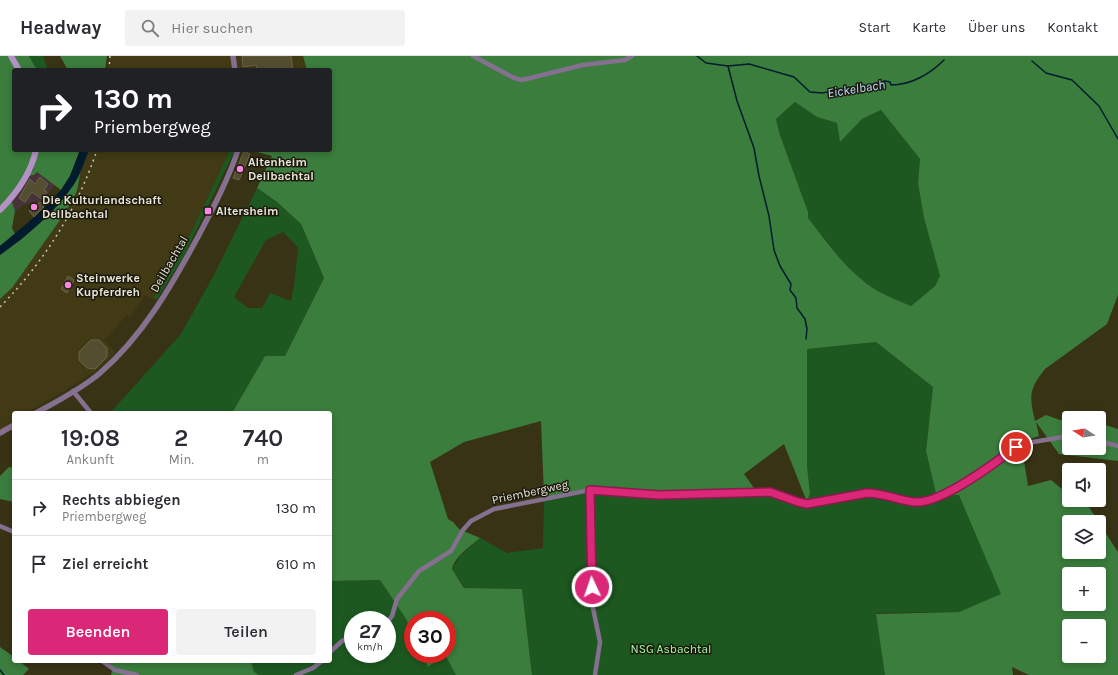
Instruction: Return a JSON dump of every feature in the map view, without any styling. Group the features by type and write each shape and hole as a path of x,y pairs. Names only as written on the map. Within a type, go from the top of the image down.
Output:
{"main road":[{"path":"11,56 18,68"},
{"path":"0,210 23,182 35,152"}],"street":[{"path":"233,56 235,68"},
{"path":"473,56 514,78 522,80 583,65 625,60 632,56"},
{"name":"Deilbachtal","path":"39,411 99,374 111,363 138,332 169,289 210,215 237,152"},
{"path":"73,391 88,411"},
{"path":"0,433 12,426"},
{"name":"Priembergweg","path":"393,611 396,601 419,571 451,551 462,530 471,521 494,509 590,490 654,495 770,492 807,504 867,493 876,493 914,502 922,502 929,501 959,485 1016,447 1047,439 1062,437"},
{"path":"1106,443 1118,446"},
{"path":"590,490 591,577 593,608 600,642 595,675"},
{"path":"0,526 12,531"},
{"path":"332,650 344,640"},
{"path":"105,663 115,670 137,675"},
{"path":"296,675 313,668 319,663"}],"shaded area":[{"path":"109,56 230,56 232,68 107,68"},
{"path":"236,56 303,56 306,68 238,68"},
{"path":"88,152 229,152 188,239 153,299 145,295 130,317 127,315 104,340 115,352 97,370 54,397 29,411 12,411 12,422 0,430 0,299 12,288 65,213 77,191 81,169"},
{"path":"37,172 55,185 42,201 25,204 15,211 11,199 28,176"}],"green space":[{"path":"0,56 10,56 17,68 12,68 12,152 35,152 34,158 11,199 15,211 12,228 15,234 0,246"},
{"path":"13,56 29,56 36,68 19,68"},
{"path":"29,56 43,56 47,68 36,68"},
{"path":"60,56 107,56 105,68 67,68"},
{"path":"303,56 1118,56 1118,295 1107,324 1045,369 1033,388 1031,399 1035,421 1046,415 1062,420 1062,454 1059,454 1036,422 1039,436 1021,442 1028,486 1051,480 1062,489 1062,507 1089,507 1094,515 1062,515 1062,559 1106,559 1106,534 1118,552 1118,675 1029,675 1012,667 1013,675 885,675 876,614 959,612 1001,594 959,495 936,494 926,451 933,387 876,342 807,349 807,466 810,493 807,502 784,444 744,474 754,488 740,492 670,494 603,489 579,490 544,497 541,421 464,442 430,462 448,519 459,529 480,538 456,560 452,569 464,588 522,589 532,675 456,675 449,663 456,663 456,611 404,611 404,616 380,580 332,581 332,411 233,411 265,356 285,356 324,278 301,224 277,202 257,188 272,156 257,152 332,152 332,68 306,68","holes":["795,102 817,117 837,123 840,142 862,119 881,110 920,159 918,183 924,218 940,276 935,286 911,306 878,291 860,278 839,257 808,218 808,212 780,135 776,119"]},
{"path":"795,102 817,117 837,123 840,141 862,119 881,110 920,159 918,183 924,218 940,276 935,286 911,306 878,291 860,278 839,257 808,218 808,212 780,135 776,119"},
{"path":"38,152 79,152 70,176 61,190 37,172 34,175 28,176 33,170"},
{"path":"229,152 234,152 184,256 157,299 153,299 188,239"},
{"path":"81,169 77,191 65,213 12,288 0,299 0,255 23,238 37,225 73,186"},
{"path":"257,188 277,202 301,224 324,278 285,356 265,356 233,411 112,411 181,334 215,273","holes":["283,232 298,247 291,301 270,293 262,308 248,308 234,297 266,240"]},
{"name":"NSG Asbachtal","path":"876,342 933,387 926,451 936,494 929,498 916,500 882,493 865,495 884,495 918,504 944,495 960,495 1002,594 961,612 876,613 886,675 532,675 522,589 465,588 452,569 460,556 480,538 507,553 543,548 544,500 602,491 640,497 693,497 770,493 807,502 810,493 807,466 807,349"},
{"path":"1106,425 1118,429 1118,461 1067,455 1106,455"},
{"path":"9,467 12,468 12,502 0,499 0,476"},
{"path":"380,580 404,616 404,663 427,663 429,667 434,663 449,663 456,675 259,675 254,672 252,663 332,663 332,581"},
{"path":"0,647 12,656 12,663 22,663 29,669 23,675 0,675"},
{"path":"110,663 252,663 254,672 259,675 111,675 112,671"},
{"path":"426,663 434,663 428,667"}],"water":[{"path":"79,152 88,152 75,183 65,197 39,224 0,255 0,246 32,219 61,190 70,176"}],"building":[{"path":"242,56 291,56 293,68 257,68 256,65 243,67"},
{"name":"Altenheim Deilbachtal","path":"244,152 250,154 239,180 233,178"},
{"path":"40,177 48,184 44,190 47,192 42,199 32,192 25,202 19,198 30,179 35,184"},
{"path":"40,202 44,207 34,217 29,211"},
{"name":"Steinwerke Kupferdreh","path":"68,276 74,280 67,293 61,289"},
{"path":"91,340 99,340 107,348 107,357 95,369 87,368 79,360 79,352"}],"waterway":[{"name":"Eickelbach","path":"697,56 706,63 728,66 749,64 794,77 810,92 822,93 834,91 844,92 885,81 890,82 891,85 906,83 920,78 933,70 944,60"},
{"path":"1032,61 1046,73 1072,80 1099,106 1118,139"},
{"path":"728,66 737,101 754,148 769,216 774,250 780,266 791,284 790,290 796,298 797,308 805,319 807,329 806,339"},
{"path":"0,670 4,675"}],"railway":[{"path":"109,68 110,56"},
{"path":"0,307 31,272 58,234 80,194 96,152"}],"place":[{"name":"Altenheim Deilbachtal","path":"240,169"},
{"name":"Die Kulturlandschaft Deilbachtal","path":"34,207"},
{"name":"Altersheim","path":"208,211"},
{"name":"Steinwerke Kupferdreh","path":"68,285"}],"route":[{"path":"592,587 590,490 644,495 695,495 770,492 807,504 867,493 876,493 907,501 922,502 938,497 978,474 1016,447"}]}
